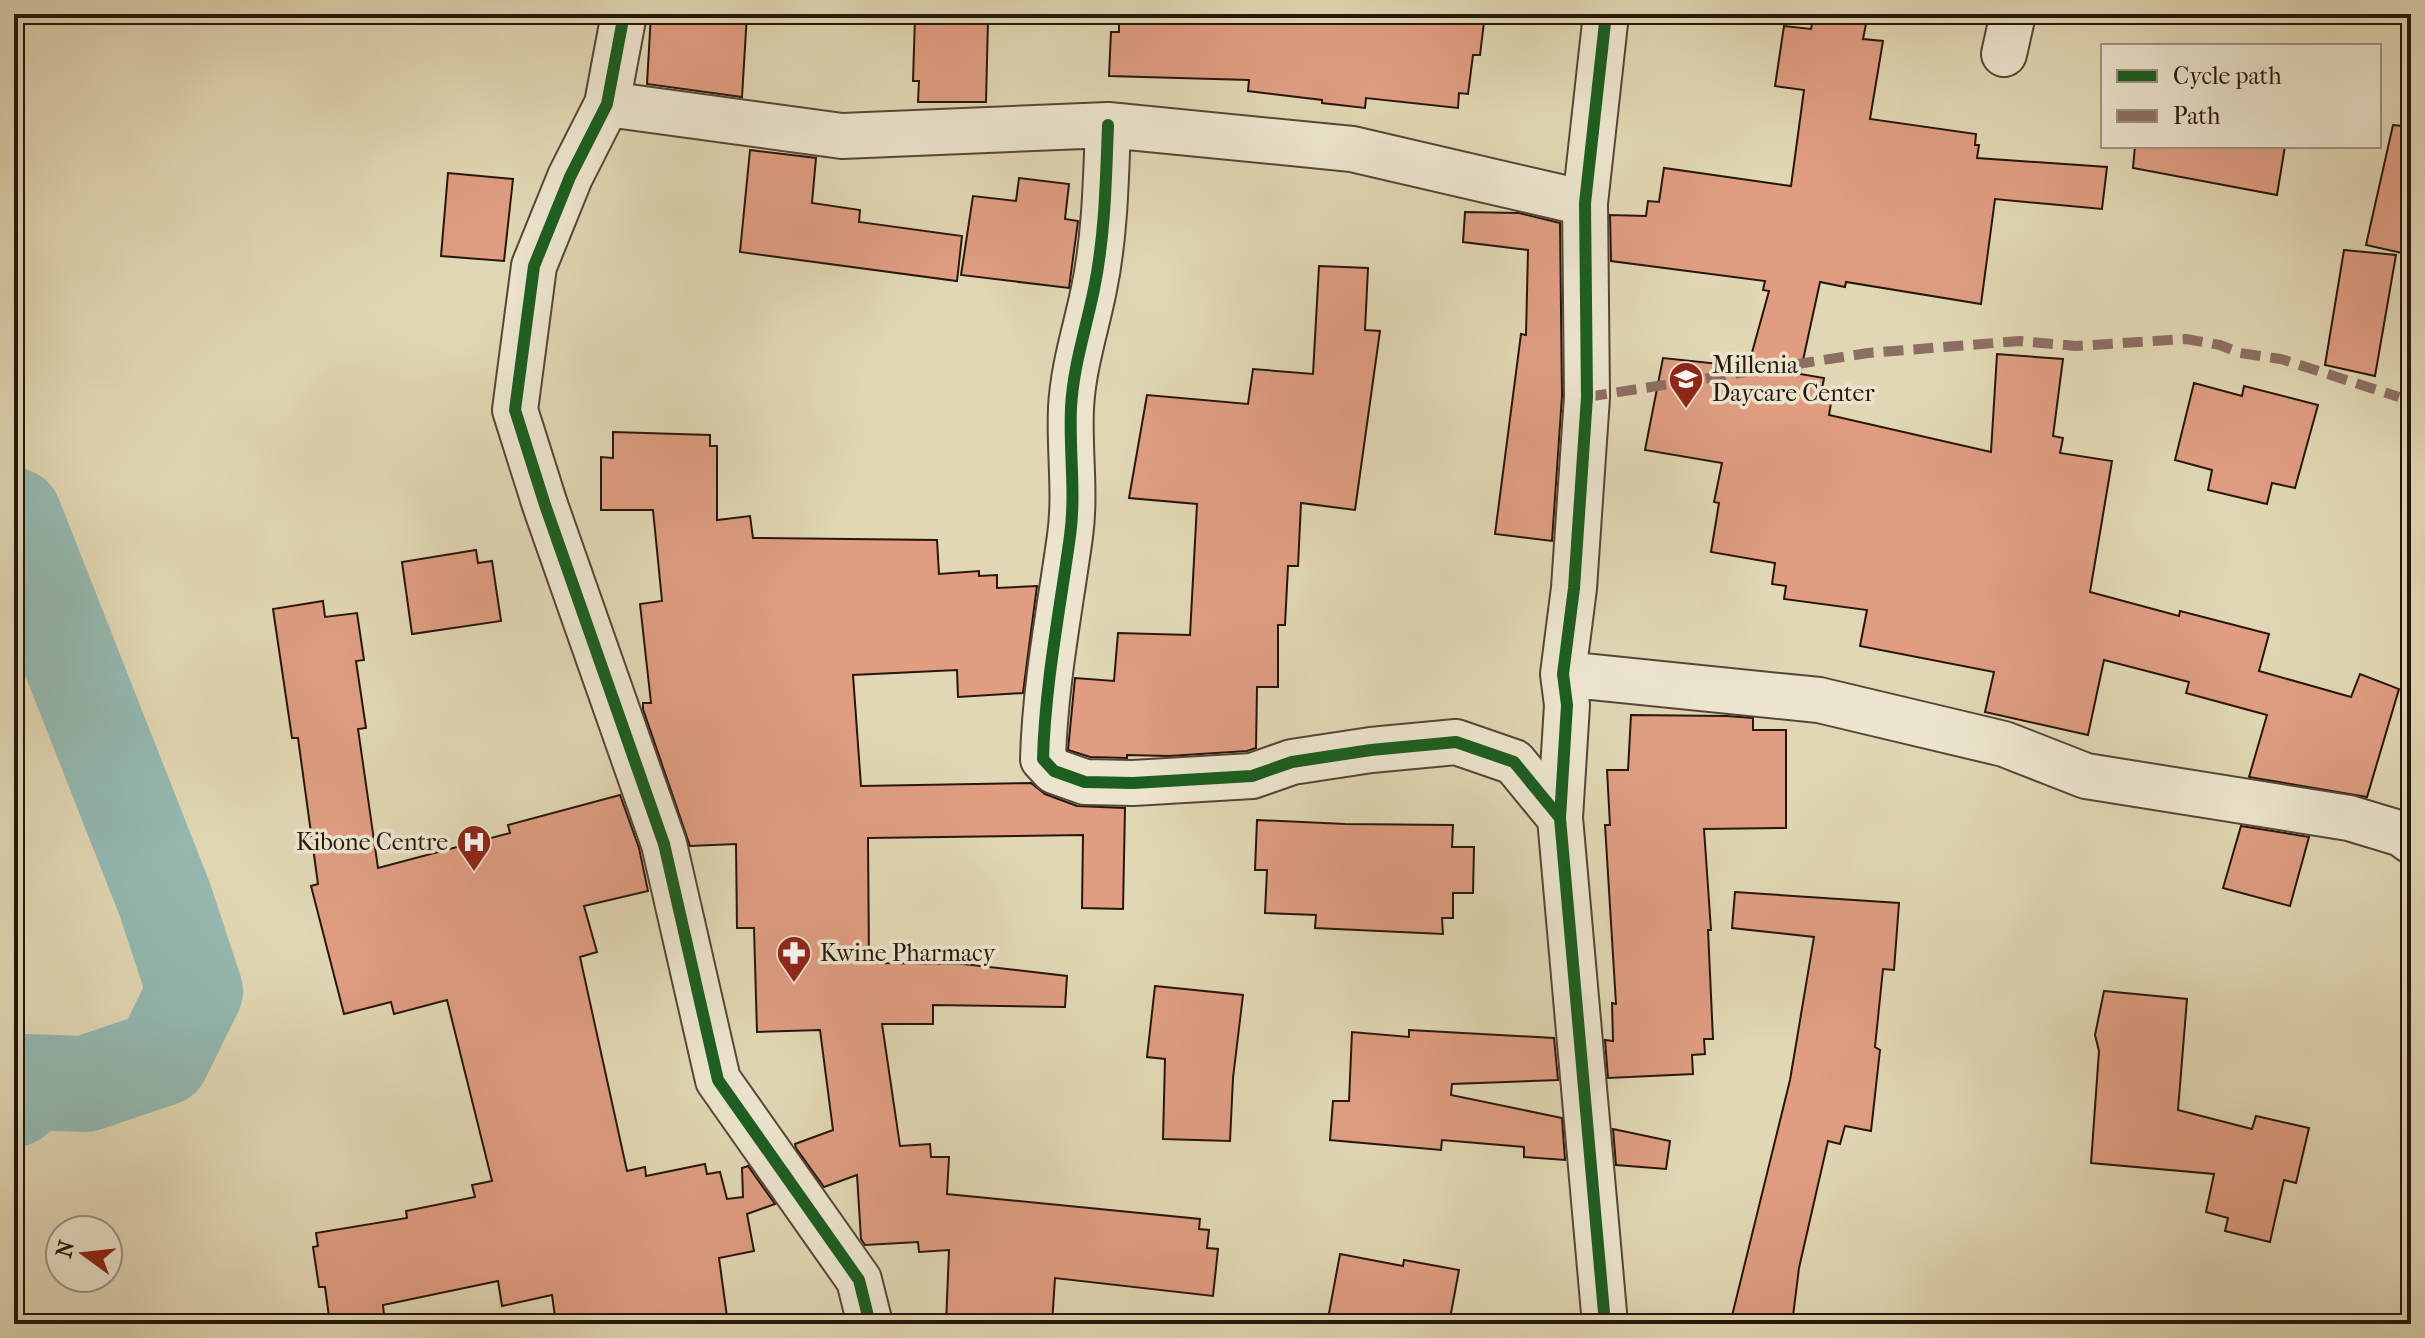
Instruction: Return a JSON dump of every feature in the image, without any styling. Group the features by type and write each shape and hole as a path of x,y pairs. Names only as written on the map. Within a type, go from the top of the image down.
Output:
{"street":[{"path":"624,14 607,104 570,177 534,266 515,410 545,505 664,844 718,1080 859,1280 870,1324"},
{"path":"1605,1324 1560,818 1567,705 1563,674 1574,588 1587,397 1585,203 1606,14"},
{"path":"607,104 842,136 1108,125 1352,149 1585,203"},
{"path":"1108,125 1100,252 1071,407 1071,532 1059,597 1043,759 1054,771 1085,782 1133,783 1252,776 1292,762 1456,742 1514,762 1560,818"},
{"path":"1563,674 1819,700 2004,744 2086,776 2349,818 2402,834 2411,841"}],"building":[{"path":"651,14 747,14 742,97 647,84"},
{"path":"1119,14 1485,14 1480,55 1473,55 1468,94 1459,93 1458,108 1366,98 1365,108 1248,91 1249,80 1109,76 1111,32 1119,32"},
{"path":"1814,14 1868,14 1863,39 1883,41 1870,119 1976,134 1975,145 1979,145 1977,158 2107,167 2102,209 1995,199 1981,304 1846,282 1845,287 1820,282 1800,374 1824,378 1821,395 1832,397 1829,415 1991,452 1997,354 2063,359 2053,436 2063,438 2060,453 2112,461 2090,592 2179,616 2180,611 2269,634 2259,671 2351,697 2360,674 2399,689 2367,797 2249,777 2267,715 2186,693 2189,682 2104,660 2088,735 1985,712 1994,672 1860,646 1867,610 1784,599 1786,586 1772,584 1775,563 1711,552 1719,503 1714,502 1722,463 1645,450 1663,358 1748,367 1769,291 1763,290 1765,281 1611,261 1610,215 1646,216 1648,201 1659,202 1664,168 1791,186 1804,90 1775,86 1784,26 1811,29"},
{"path":"915,17 988,20 986,102 918,102 919,81 913,81"},
{"path":"2393,125 2411,127 2411,255 2366,245"},
{"path":"2135,148 2285,148 2277,195 2133,168"},
{"path":"750,150 816,158 812,203 860,210 859,222 962,236 957,281 740,252"},
{"path":"448,173 513,179 504,261 441,256"},
{"path":"1019,178 1069,184 1065,219 1078,221 1069,288 961,275 973,196 1016,201"},
{"path":"1465,212 1519,213 1560,223 1562,396 1552,541 1495,534 1521,334 1526,335 1528,250 1463,242"},
{"path":"2344,250 2396,255 2375,376 2325,365"},
{"path":"1319,266 1368,268 1365,330 1380,331 1355,510 1301,503 1298,566 1288,566 1285,625 1278,625 1278,687 1257,687 1256,748 1169,756 1127,755 1127,758 1090,757 1068,750 1075,678 1114,681 1118,633 1190,635 1197,504 1129,498 1147,395 1248,404 1253,369 1313,374"},
{"path":"2194,383 2242,396 2244,386 2318,405 2295,488 2272,483 2267,504 2208,490 2212,470 2175,460"},
{"path":"613,432 710,435 710,446 717,446 717,520 750,516 753,538 937,540 939,574 979,571 979,576 997,575 997,588 1037,586 1023,693 958,697 957,670 853,675 861,786 1031,783 1045,794 1077,806 1125,808 1123,909 1082,908 1083,835 868,838 869,963 963,964 1067,976 1065,1007 933,1005 933,1024 882,1024 900,1146 930,1144 931,1157 949,1157 947,1194 1200,1219 1199,1229 1209,1230 1207,1248 1218,1249 1213,1296 1055,1278 1052,1324 946,1324 949,1250 919,1252 918,1242 865,1245 861,1239 857,1175 824,1187 796,1148 795,1144 833,1130 820,1030 757,1032 754,928 737,928 736,844 690,846 643,709 643,703 651,703 640,604 662,601 653,510 601,510 601,457 613,458"},
{"path":"476,550 478,563 492,561 501,621 412,634 402,562"},
{"path":"323,601 325,617 357,613 364,660 356,661 366,728 358,729 378,868 510,833 508,825 620,795 639,848 648,891 584,906 597,952 580,957 627,1171 645,1167 646,1176 705,1164 707,1174 720,1172 727,1199 743,1197 742,1168 748,1166 775,1204 747,1214 754,1251 719,1258 728,1324 556,1324 552,1295 502,1306 498,1281 383,1305 385,1324 330,1324 325,1287 319,1287 313,1247 318,1246 316,1233 407,1218 406,1211 475,1197 472,1185 492,1181 447,1000 394,1014 391,1002 344,1014 311,886 318,884 298,738 292,738 273,609"},
{"path":"1631,715 1753,718 1753,730 1786,730 1786,828 1704,829 1711,930 1708,930 1713,1039 1704,1039 1705,1054 1692,1055 1693,1074 1608,1078 1605,1040 1613,1041 1612,1003 1616,1004 1605,825 1610,825 1607,770 1628,770"},
{"path":"1257,820 1453,825 1452,847 1474,847 1473,893 1453,893 1453,918 1442,918 1443,934 1315,928 1316,915 1265,913 1267,870 1255,870"},
{"path":"2241,826 2309,837 2290,906 2223,888"},
{"path":"1735,892 1899,903 1894,970 1883,969 1875,1047 1880,1050 1871,1131 1845,1126 1840,1144 1828,1141 1799,1268 1792,1324 1730,1324 1790,1080 1814,937 1732,928"},
{"path":"1155,986 1243,995 1233,1078 1230,1141 1163,1139 1165,1059 1147,1057"},
{"path":"2104,991 2187,999 2178,1110 2252,1129 2256,1116 2309,1128 2296,1183 2284,1180 2270,1242 2225,1231 2228,1218 2206,1212 2214,1174 2091,1163 2099,1051 2095,1035"},
{"path":"1409,1030 1554,1038 1558,1080 1452,1084 1451,1095 1562,1118 1565,1160 1524,1157 1524,1147 1442,1140 1441,1150 1330,1140 1333,1101 1349,1101 1352,1032 1409,1037"},
{"path":"1613,1129 1670,1141 1666,1169 1616,1165"},
{"path":"1340,1254 1403,1266 1404,1260 1459,1270 1449,1324 1327,1324"}],"waterway":[{"path":"14,516 165,900 195,991 162,1058 85,1084 25,1082 14,1099"}],"marked path":[{"path":"1587,397 1868,353 2020,341 2076,346 2186,339 2220,345 2240,353 2281,359 2399,397"}],"cycle path":[{"path":"624,14 607,104 570,177 534,266 515,410 545,505 664,844 718,1080 859,1280 870,1324"},
{"path":"1605,1324 1560,818 1567,705 1563,674 1574,588 1587,397 1585,203 1606,14"},
{"path":"1108,125 1101,249 1072,393 1072,520 1050,675 1043,759 1054,771 1085,782 1133,783 1252,776 1292,762 1456,742 1514,762 1560,818"}],"place":[{"name":"Millenia Daycare Center","path":"1686,410"},
{"name":"Kibone Centre","path":"474,873"},
{"name":"Kwine Pharmacy","path":"794,984"}]}
